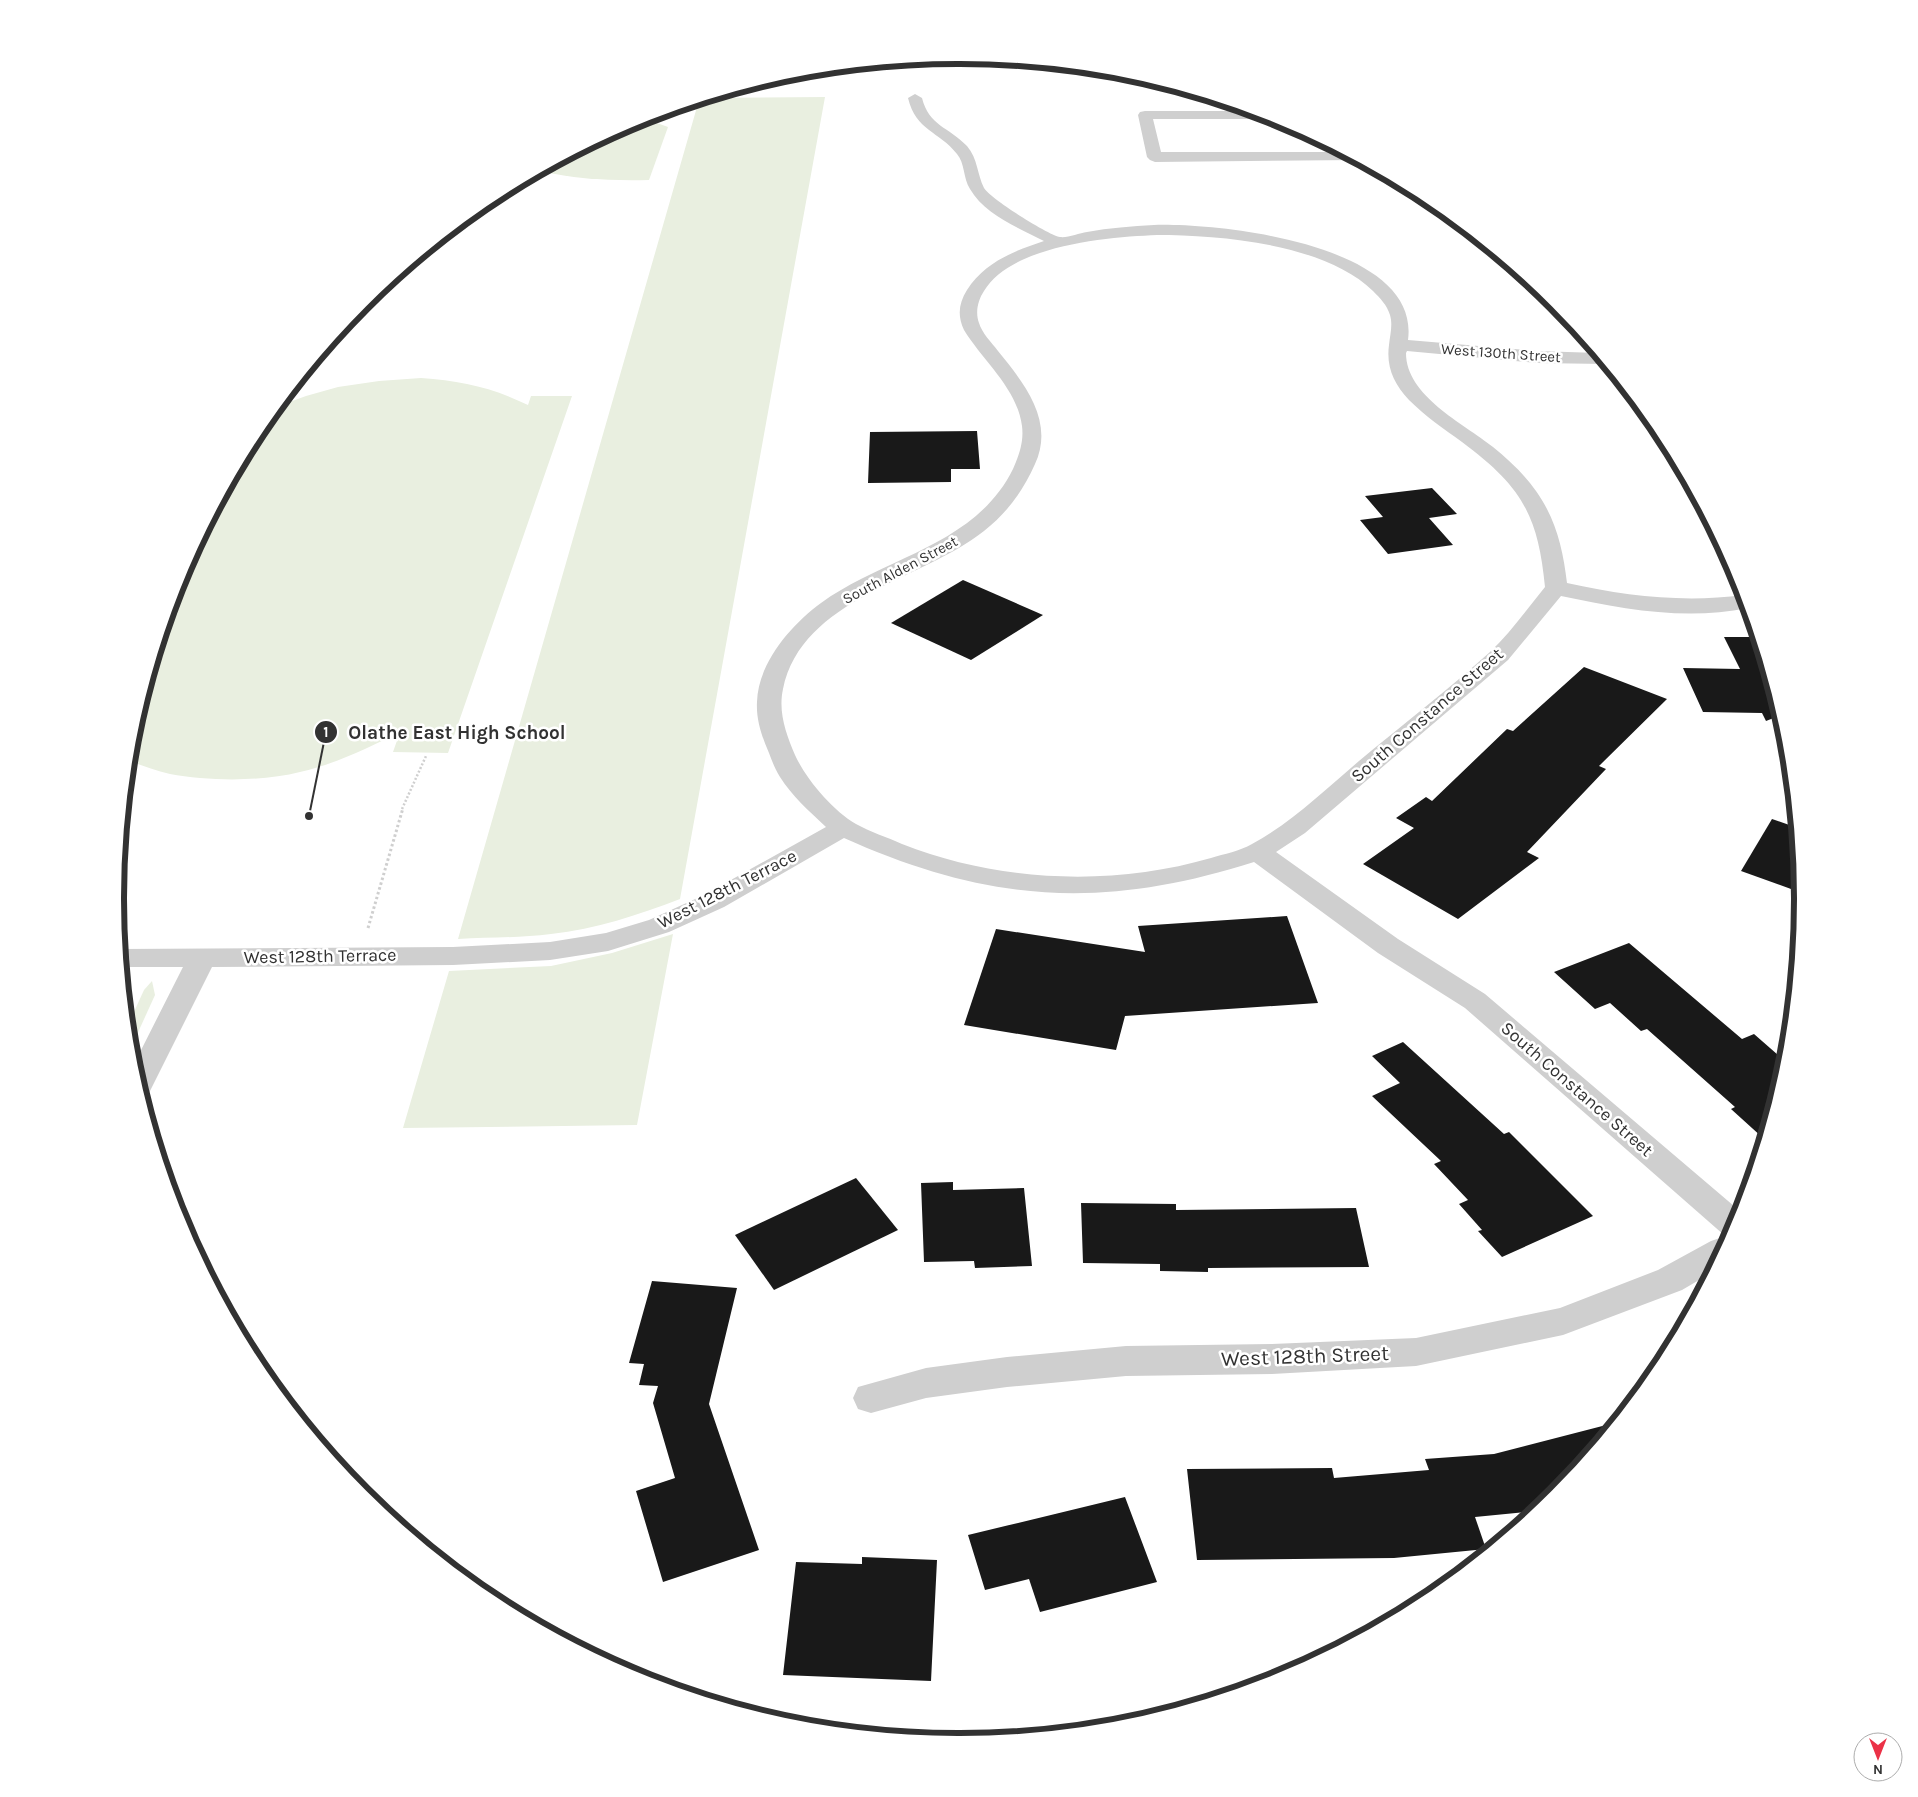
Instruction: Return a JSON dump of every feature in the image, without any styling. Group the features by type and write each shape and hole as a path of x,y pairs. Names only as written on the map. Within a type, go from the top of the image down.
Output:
{"street":[{"path":"916,98 917,109 926,123 960,148 966,155 979,192 1001,210 1058,242 1124,232 1171,230 1254,238 1298,248 1329,258 1354,269 1389,297 1399,315 1401,325 1397,363 1404,381 1420,400 1511,472 1531,500 1546,530 1553,560 1556,588 1620,601 1678,606 1739,603"},
{"path":"1246,115 1145,115 1155,157 1341,157"},
{"name":"South Alden Street","path":"843,828 810,797 791,775 777,744 770,723 769,698 776,673 789,648 813,621 841,601 948,547 997,509 1014,490 1031,450 1033,432 1029,412 1019,391 972,327 968,314 973,294 987,275 1006,262 1030,251 1058,242"},
{"name":"West 130th Street","path":"1400,345 1596,359"},
{"name":"South Constance Street","path":"1556,588 1500,655 1296,826 1258,852 1388,946 1475,1001 1729,1220"},
{"path":"843,828 907,856 953,870 997,879 1036,883 1121,883 1159,878 1203,869 1258,852"},
{"name":"West 128th Terrace","path":"126,958 453,956 550,950 608,942 659,926 714,900 843,828"},
{"path":"143,1075 202,958"},
{"name":"West 128th Street","path":"871,1398 926,1383 1007,1372 1126,1361 1272,1359 1416,1352 1563,1321 1670,1280 1714,1255"}],"path":[{"path":"368,930 401,812 426,756"}],"green space":[{"path":"825,97 680,899 617,921 568,932 458,939 697,106 724,98"},
{"path":"654,122 668,127 649,180 594,179 548,173 590,150 640,127"},
{"path":"421,378 449,381 488,389 528,405 531,396 572,396 448,753 393,752 400,732 364,750 326,765 269,778 218,779 185,776 165,773 135,763 153,682 169,630 188,579 210,529 236,481 265,435 288,403 338,387 379,381"},
{"path":"673,934 637,1125 403,1128 449,971 551,966 612,953"},
{"path":"152,981 155,995 136,1037 132,1015 144,990"}],"building":[{"path":"977,431 980,469 951,469 951,482 868,483 870,432"},
{"path":"1432,488 1457,514 1429,518 1453,545 1388,554 1360,520 1383,517 1365,496"},
{"path":"963,580 1043,615 971,660 891,623"},
{"path":"1724,637 1751,637 1774,718 1766,721 1762,713 1703,712 1683,668 1740,669"},
{"path":"1584,667 1667,699 1599,766 1606,769 1527,852 1539,858 1458,919 1363,864 1414,828 1396,818 1426,797 1432,801 1507,729 1513,731"},
{"path":"1772,819 1790,825 1794,890 1741,871"},
{"path":"1287,916 1318,1003 1125,1016 1116,1050 964,1025 996,929 1145,952 1138,926"},
{"path":"1629,943 1742,1039 1754,1034 1779,1056 1759,1134 1731,1109 1735,1107 1647,1029 1641,1031 1610,1003 1595,1009 1554,972"},
{"path":"1403,1042 1504,1134 1509,1132 1593,1216 1502,1257 1478,1231 1482,1230 1459,1204 1468,1200 1434,1164 1441,1161 1372,1096 1400,1083 1372,1056"},
{"path":"856,1178 898,1230 774,1290 735,1235"},
{"path":"953,1182 953,1190 1024,1188 1032,1266 975,1268 974,1261 924,1262 921,1183"},
{"path":"1081,1203 1176,1204 1176,1210 1356,1208 1369,1267 1208,1268 1208,1272 1160,1271 1160,1264 1083,1263"},
{"path":"652,1281 737,1288 709,1404 759,1550 663,1582 636,1491 675,1478 653,1403 658,1386 639,1385 644,1364 629,1363"},
{"path":"1606,1425 1587,1449 1524,1512 1475,1517 1485,1546 1481,1550 1394,1558 1197,1560 1187,1469 1332,1468 1334,1478 1429,1470 1425,1459 1494,1454"},
{"path":"1125,1497 1157,1582 1040,1612 1029,1579 985,1590 968,1535"},
{"path":"862,1557 937,1560 931,1681 783,1675 796,1562 862,1564"}],"place":[{"name":"Olathe East High School","path":"309,816"}]}
